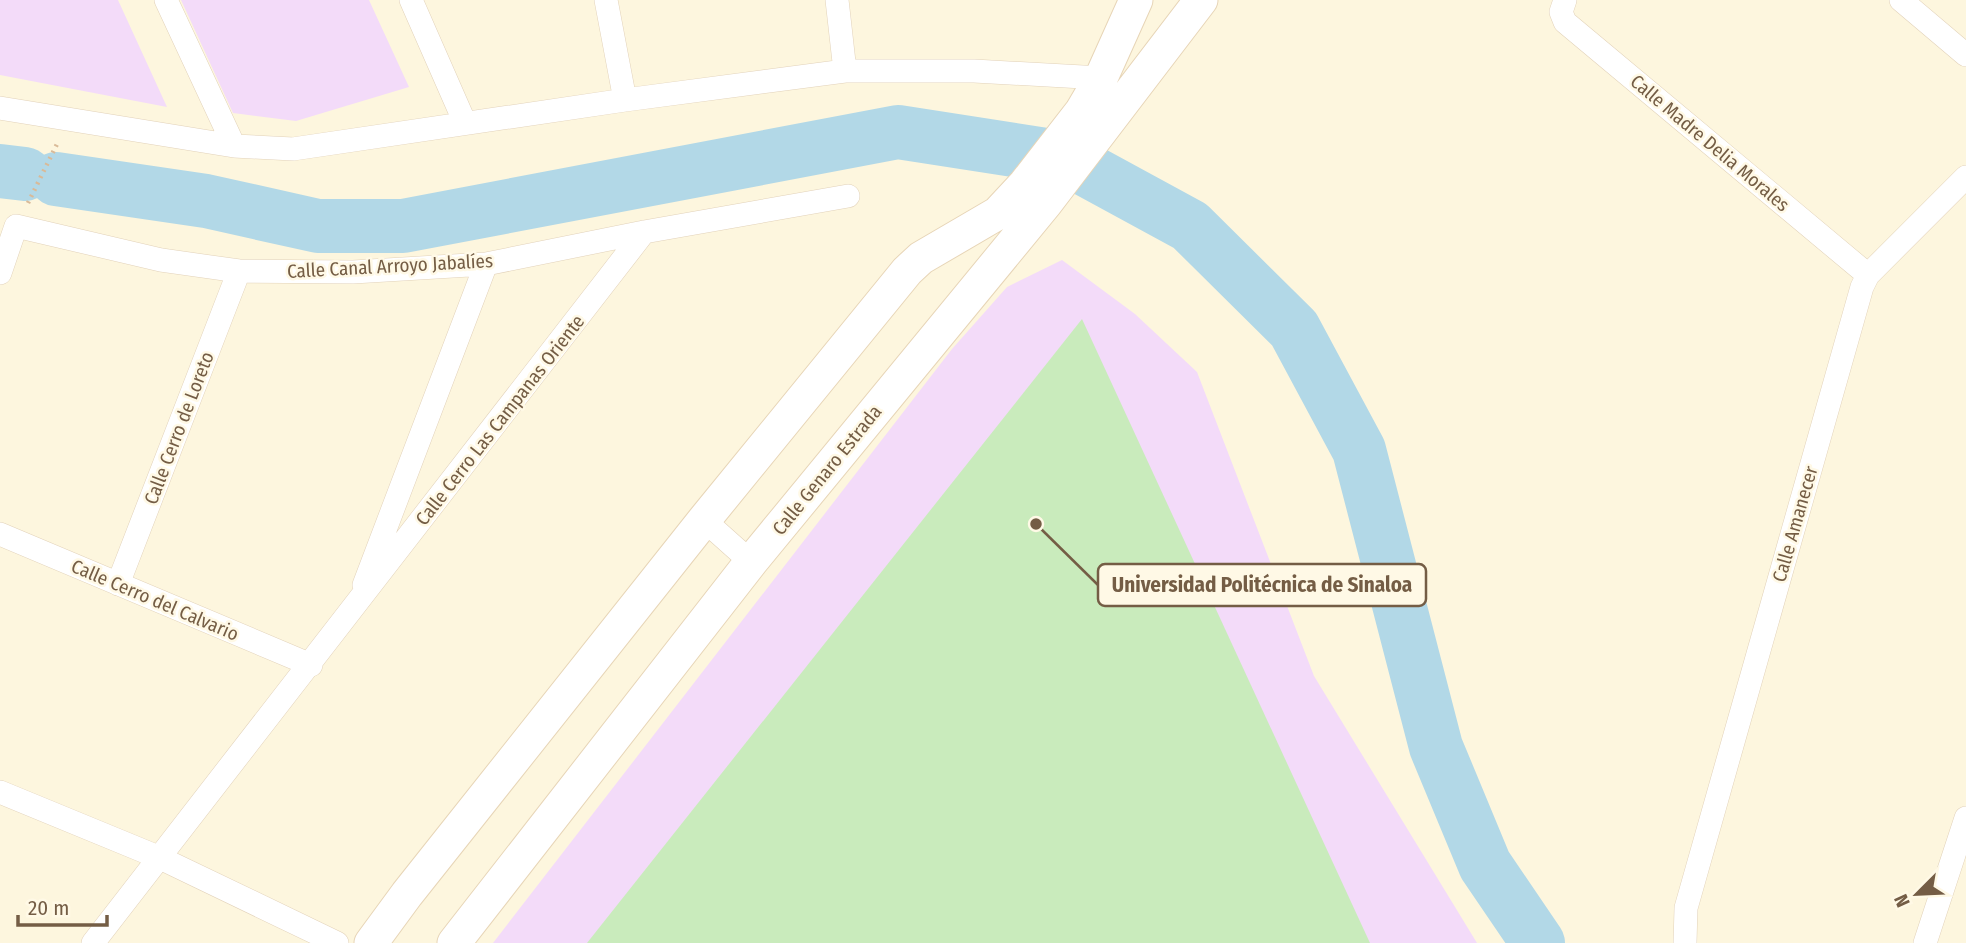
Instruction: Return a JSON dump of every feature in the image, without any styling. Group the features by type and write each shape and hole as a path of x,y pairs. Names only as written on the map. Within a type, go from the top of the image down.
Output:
{"street":[{"path":"166,0 234,146"},
{"path":"411,0 465,123"},
{"path":"606,0 625,100"},
{"path":"836,0 845,71"},
{"path":"1093,119 1101,78 1136,0"},
{"name":"Calle Genaro Estrada","path":"454,943 1093,119 1201,0"},
{"path":"1901,0 1966,55"},
{"name":"Calle Madre Delia Morales","path":"1563,3 1565,22 1868,275"},
{"path":"0,108 234,146 293,149 845,71 974,71 1101,78"},
{"name":"Calle Amanecer","path":"1685,943 1686,908 1862,287 1868,275 1966,177"},
{"name":"Calle Genaro Estrada","path":"371,943 415,883 704,520 913,264 1035,193"},
{"name":"Calle Canal Arroyo Jabalíes","path":"16,226 161,260 239,271 353,272 486,264 644,232 848,196"},
{"path":"0,274 16,226"},
{"name":"Calle Cerro Las Campanas Oriente","path":"93,943 644,232"},
{"name":"Calle Cerro Las Campanas Oriente","path":"355,607 486,264"},
{"name":"Calle Cerro de Loreto","path":"118,584 239,271"},
{"path":"704,520 751,562"},
{"name":"Calle Cerro del Calvario","path":"0,534 311,665"},
{"path":"0,792 158,857 337,943"},
{"path":"1925,943 1966,818"}],"path":[{"path":"16,226 70,119"}],"shaded area":[{"path":"0,0 118,0 167,107 0,75"},
{"path":"181,0 369,0 409,87 296,121 233,113"},
{"path":"1062,260 1135,314 1197,372 1314,676 1477,943 493,943 952,349 1007,287"}],"green space":[{"path":"1082,319 1370,943 587,943"}],"waterway":[{"path":"56,179 206,201 318,226 403,226 898,132 1065,158 1190,226 1294,329 1359,450 1436,747 1485,865 1538,943"},
{"path":"0,171 25,174"}],"place":[{"name":"Universidad Politécnica de Sinaloa","path":"1036,524"}]}
